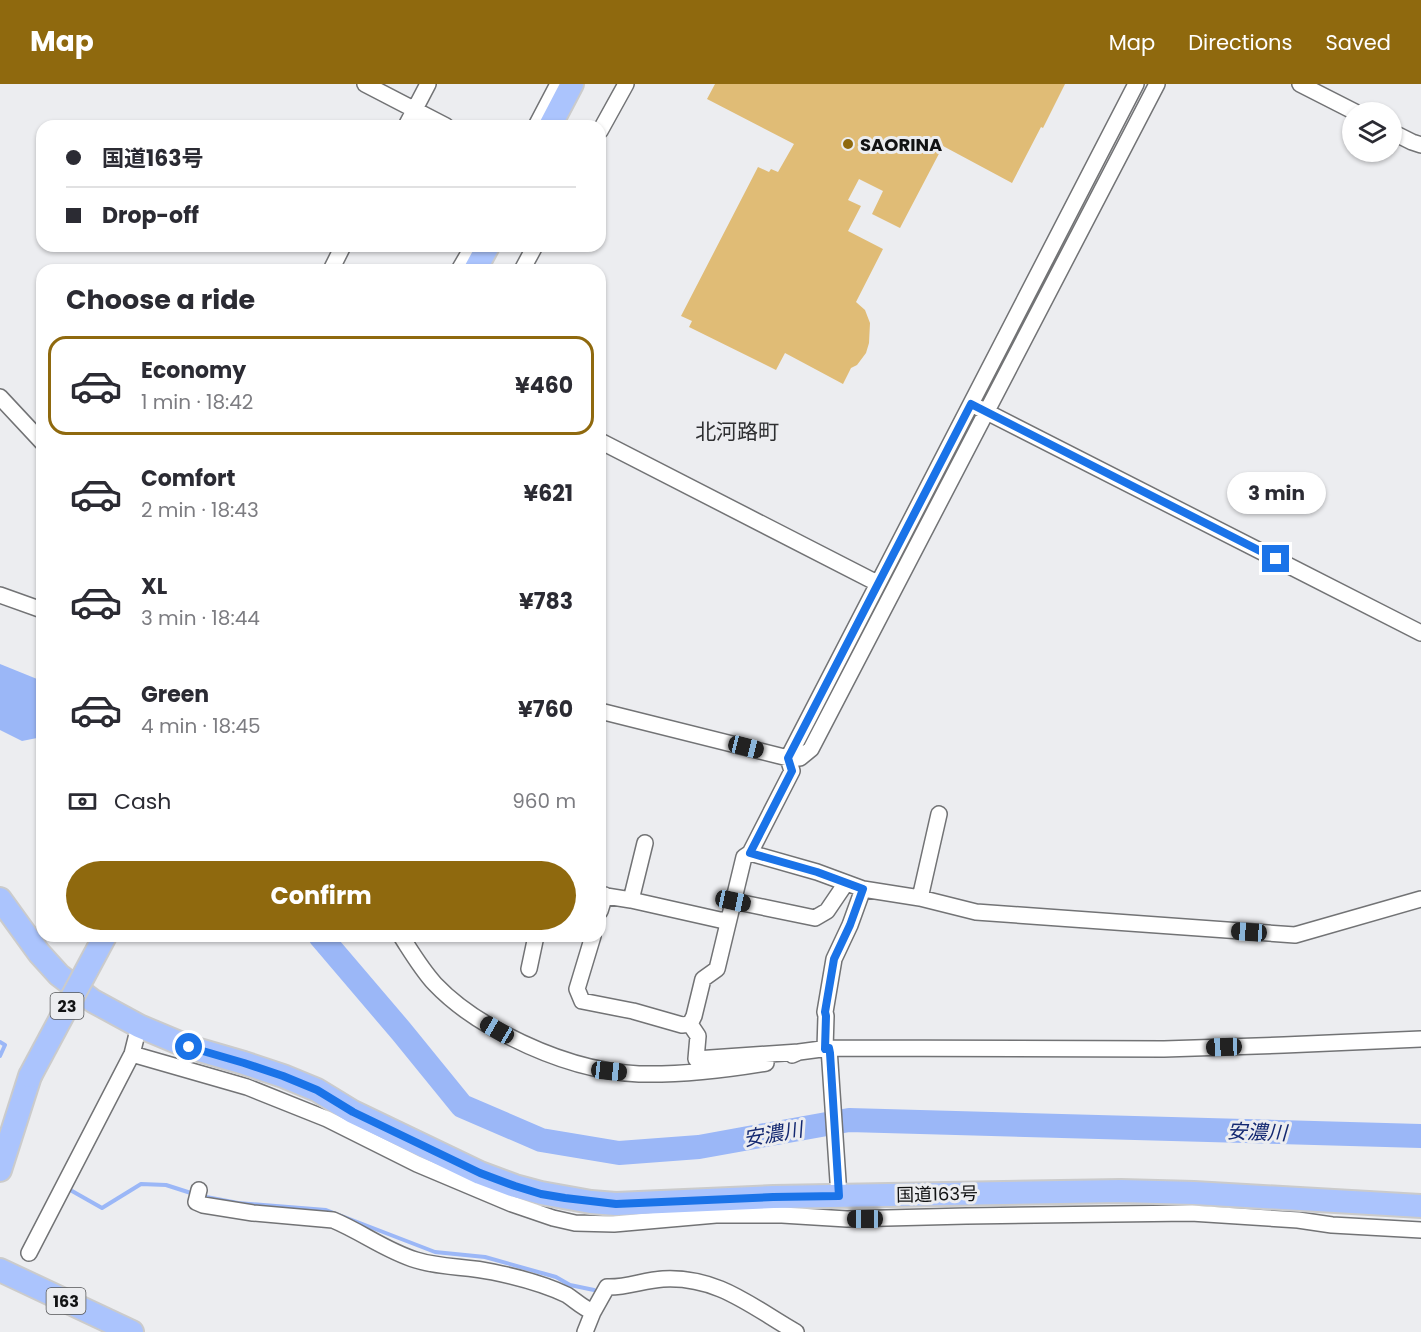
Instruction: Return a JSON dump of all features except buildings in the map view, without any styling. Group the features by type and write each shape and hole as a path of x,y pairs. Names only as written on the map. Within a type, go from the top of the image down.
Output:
{"highway":[{"path":"553,120 572,84"},
{"name":"国道163号","path":"0,899 39,953 59,975 93,1001 140,1026 189,1047 244,1063 317,1090 353,1112 480,1173 541,1194 616,1204 773,1197 839,1189 1121,1191 1421,1206"},
{"name":"23","path":"0,1170 30,1076 102,942"},
{"name":"163","path":"0,1270 132,1332"}],"street":[{"path":"365,84 434,120"},
{"path":"409,120 428,84"},
{"path":"539,120 558,84"},
{"path":"606,120 626,84"},
{"path":"690,1024 703,979 717,969 744,857 750,853 792,771 788,758 1137,84"},
{"path":"606,712 788,758 800,758 812,749 1157,84"},
{"path":"1300,84 1342,105"},
{"path":"1402,137 1421,145"},
{"path":"0,398 36,436"},
{"path":"971,404 1421,633"},
{"path":"606,444 877,583"},
{"path":"0,595 36,608"},
{"path":"920,898 939,814"},
{"path":"631,900 645,843"},
{"path":"750,853 817,872 863,889 920,898 976,912 1295,935 1421,899"},
{"path":"733,901 815,918 827,911 846,883"},
{"path":"839,1189 825,1012 834,959 863,889"},
{"path":"606,896 728,920"},
{"path":"405,942 434,984 464,1010 537,1051 574,1064 638,1074 676,1073 724,1070 780,1060 799,1052"},
{"path":"529,969 535,942"},
{"path":"590,942 577,989 582,1001 633,1011 682,1025 690,1024"},
{"path":"690,1024 698,1036 696,1059 828,1050 1164,1049 1421,1039"},
{"path":"29,1252 132,1054 140,1026"},
{"path":"132,1054 247,1087 327,1119 417,1164 513,1204 575,1223 615,1224 716,1215 782,1215 858,1219 1191,1213 1421,1230"},
{"path":"197,1196 203,1205 253,1213 333,1221 414,1260 512,1276 566,1295 583,1308 593,1312"},
{"path":"585,1332 607,1287 662,1279 690,1280 730,1293 796,1332"}],"water":[{"path":"0,664 36,679 36,738 22,741 0,730"}],"waterway":[{"name":"安濃川","path":"325,942 462,1106 541,1140 619,1153 699,1147 849,1120 1421,1136"},
{"path":"0,1042 5,1045 0,1056"},
{"path":"72,1191 102,1208 141,1184 166,1185 194,1194"},
{"path":"201,1196 238,1203 326,1210 435,1252 485,1257 556,1277 570,1285 594,1290"}],"place":[{"name":"SAORINA","path":"848,144"}],"district":[{"name":"北河路町","path":"737,431"}],"route":[{"path":"189,1047 283,1076 317,1090 353,1112 480,1173 541,1194 616,1204 839,1196 830,1053 829,1048 825,1049 825,1012 834,959 863,889 817,872 750,853 792,771 788,758 971,404 1276,559"}]}
